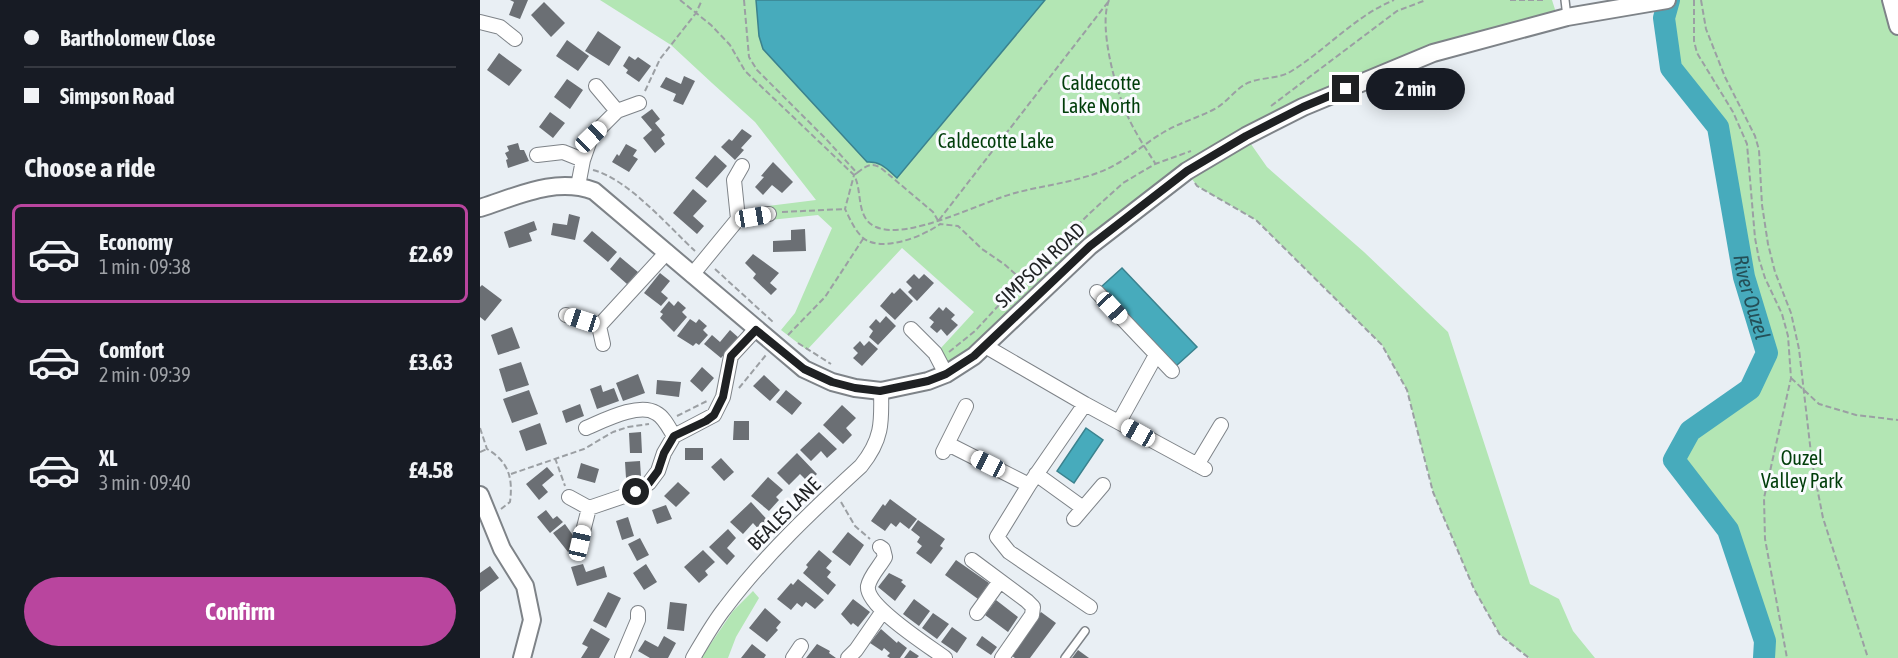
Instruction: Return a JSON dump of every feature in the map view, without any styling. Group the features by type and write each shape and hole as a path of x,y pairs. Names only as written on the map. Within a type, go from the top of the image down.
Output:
{"street":[{"name":"SIMPSON ROAD","path":"480,208 552,186 578,186 594,191 804,369 832,382 880,391 928,381 943,367 974,356 1090,246 1187,171 1246,136 1284,117 1367,79 1566,8 1634,5 1667,0"},
{"path":"1891,0 1898,26"},
{"path":"480,22 500,27 515,39"},
{"path":"596,86 617,111"},
{"path":"578,186 591,137 617,111 639,103"},
{"path":"537,155 563,152 583,164"},
{"path":"738,219 734,180 742,166"},
{"path":"693,275 738,219 768,214"},
{"path":"599,326 667,252"},
{"path":"1097,292 1172,371"},
{"path":"566,315 599,326"},
{"path":"599,326 603,344"},
{"path":"911,329 934,353 943,367"},
{"path":"569,497 589,508 636,492 649,483 658,471 664,453 674,436 714,415 723,397 731,356 756,330"},
{"path":"984,346 1201,467 1221,425"},
{"path":"1119,422 1156,355"},
{"name":"BEALES LANE","path":"693,658 723,610 745,582 872,453 879,438 882,415 880,391"},
{"path":"1085,404 1033,479 997,537 1009,552 1090,607"},
{"path":"966,406 946,448 1033,479 1078,514 1103,485"},
{"path":"586,428 634,410 647,409 657,413 674,436"},
{"path":"480,495 486,515 502,549 525,586 532,620 522,658"},
{"path":"580,543 589,508"},
{"path":"880,546 884,549 885,557 868,586 871,596 883,611 945,658"},
{"path":"972,560 1031,604 1034,611 1002,658"},
{"path":"977,613 1000,581"},
{"path":"848,658 883,611"},
{"path":"622,658 638,620 638,613"},
{"path":"793,658 801,646"}],"lane":[{"path":"1065,658 1085,632"}],"path":[{"path":"680,0 711,25 730,45 744,71 855,174"},
{"path":"639,103 660,59 696,13 702,0"},
{"path":"744,0 749,57 757,70 826,139 855,174 859,184 861,208 867,221 874,226 898,230 922,226 1014,193 1082,178 1108,169 1167,130 1218,106 1248,82 1287,74 1352,25 1394,0"},
{"path":"1264,111 1397,11 1426,0"},
{"path":"1510,0 1543,0"},
{"path":"1694,0 1694,41 1697,53 1733,112 1747,144 1757,248 1765,278 1786,325 1791,378 1764,498 1766,539 1787,658"},
{"path":"1701,0 1706,29 1725,77 1755,136 1759,150 1762,205 1768,244 1775,272 1791,313 1799,349 1806,393 1812,462 1823,518 1868,658"},
{"path":"939,220 1108,1"},
{"path":"1108,1 1106,28 1111,62 1129,118 1155,164"},
{"path":"943,367 1022,280 1123,183 1155,164 1197,148"},
{"path":"1176,157 1197,186 1256,220 1382,345 1407,390 1433,492 1474,589 1500,634 1529,658"},
{"path":"583,164 605,173 624,185 773,322"},
{"path":"940,224 933,212 881,168 867,165 855,174 845,209 853,226 863,239 884,244 909,240 930,232 940,224 958,226 982,249 1022,280"},
{"path":"768,214 845,209"},
{"path":"787,335 825,297 863,239"},
{"path":"781,330 815,356 834,366"},
{"path":"1791,378 1819,404 1837,411 1898,420"},
{"path":"480,428 487,449 494,453 510,474 512,486 510,502 503,508 486,515"},
{"path":"480,452 487,449"},
{"path":"555,459 569,497"},
{"path":"834,491 855,526 880,546"}],"green space":[{"name":"Caldecotte Lake","path":"600,0 1552,0 1558,19 1476,40 1246,137 1267,167 1364,252 1448,332 1530,584 1559,599 1573,631 1595,658 1529,658 1500,635 1474,589 1433,492 1407,390 1382,345 1256,220 1197,186 1187,172 946,374 940,349 974,312 902,248 807,350 781,330 795,313 832,228 818,215 770,220 768,206 816,200 755,122 671,45"},
{"name":"Ouzel Valley Park","path":"1668,0 1891,0 1898,26 1898,658 1764,658 1765,641 1728,530 1674,460 1690,431 1750,389 1767,353 1744,277 1718,127 1671,68 1664,18"},
{"path":"753,591 759,598 736,637 728,658 701,658 733,611"}],"water":[{"name":"Caldecotte Lake","path":"756,0 1045,0 897,178 880,164 867,162 763,49 759,36"},
{"path":"1122,268 1197,347 1176,366 1101,287"},
{"path":"1086,428 1103,440 1074,483 1057,471"}],"building":[{"path":"510,0 528,0 520,19 509,15 514,2"},
{"path":"544,2 565,23 551,37 531,15"},
{"path":"598,31 621,47 609,66 585,51"},
{"path":"567,40 589,56 578,71 556,56"},
{"path":"499,53 522,70 509,86 487,70"},
{"path":"629,56 635,60 638,57 651,66 639,82 626,73 628,70 623,66"},
{"path":"684,76 695,81 683,105 673,101 676,94 660,87 666,77 681,84"},
{"path":"567,79 583,90 570,109 554,97"},
{"path":"652,109 660,119 655,123 665,135 661,138 665,144 655,153 643,138 652,130 641,117"},
{"path":"550,112 565,123 553,138 539,127"},
{"path":"742,129 752,136 741,148 744,150 735,160 721,147 729,139 732,141"},
{"path":"518,143 520,150 524,150 529,161 508,168 505,153 509,151 507,146"},
{"path":"626,144 637,150 633,156 638,159 629,172 612,162 617,154 619,156"},
{"path":"715,155 727,166 707,188 695,178"},
{"path":"773,162 793,182 782,193 772,185 763,195 755,187"},
{"path":"693,189 707,201 693,216 704,226 697,234 673,213"},
{"path":"569,214 580,217 575,240 551,235 553,223 567,225"},
{"path":"534,221 537,230 529,233 532,241 509,248 504,232"},
{"path":"805,229 806,251 773,252 773,241 791,240 791,230"},
{"path":"592,231 617,252 608,262 583,241"},
{"path":"753,254 779,273 770,283 777,289 771,295 753,278 756,274 745,263"},
{"path":"620,257 638,272 627,284 610,269"},
{"path":"660,273 670,281 661,292 668,298 661,306 644,293"},
{"path":"914,274 919,279 924,274 934,283 917,301 908,292 912,288 906,282"},
{"path":"482,285 502,300 485,321 480,317 480,287"},
{"path":"900,288 913,301 895,320 880,306 892,292 894,294"},
{"path":"669,301 674,306 678,301 686,308 682,312 687,317 674,332 660,318 663,314 660,312"},
{"path":"939,307 943,311 946,307 955,315 951,319 958,325 947,336 941,329 937,333 930,327 934,322 929,318"},
{"path":"886,316 896,326 878,345 869,337 873,331 869,327 876,319 880,323"},
{"path":"690,319 696,323 699,319 707,326 703,330 708,335 699,345 696,343 693,346 677,336"},
{"path":"512,327 520,348 498,355 491,335"},
{"path":"730,330 739,338 721,358 704,344 712,335 720,342"},
{"path":"860,341 864,346 869,341 878,349 862,366 853,358 858,353 853,348"},
{"path":"521,362 529,385 506,392 499,369"},
{"path":"702,367 714,378 702,392 690,381"},
{"path":"638,374 645,393 623,401 616,383"},
{"path":"764,375 780,390 770,401 753,386"},
{"path":"657,380 681,382 679,397 656,394"},
{"path":"601,385 603,392 614,388 619,401 597,409 590,389"},
{"path":"529,390 538,414 512,423 503,399"},
{"path":"786,390 802,403 792,415 776,402"},
{"path":"580,404 584,416 566,423 562,411"},
{"path":"842,405 856,418 846,428 852,435 843,444 823,425"},
{"path":"734,421 749,421 749,440 733,440"},
{"path":"540,423 547,444 526,451 519,431"},
{"path":"641,432 642,453 630,453 629,433"},
{"path":"819,432 837,449 827,458 821,451 811,461 800,450"},
{"path":"685,448 703,448 703,460 685,460"},
{"path":"797,453 817,474 808,482 800,474 789,485 777,473"},
{"path":"721,458 734,472 724,481 711,467"},
{"path":"640,461 641,477 626,478 625,462"},
{"path":"581,463 599,469 595,483 577,478"},
{"path":"547,467 554,475 542,485 548,492 539,500 526,484"},
{"path":"768,477 783,490 776,497 779,500 769,511 751,496"},
{"path":"678,482 690,493 676,507 664,496"},
{"path":"890,499 917,519 909,529 900,522 896,527 891,523 885,531 871,521 883,504 885,506"},
{"path":"751,502 771,524 762,533 753,523 743,534 730,522"},
{"path":"666,505 672,519 657,524 652,510"},
{"path":"546,510 553,519 557,516 563,522 550,533 537,517"},
{"path":"628,517 634,536 622,540 616,521"},
{"path":"918,520 945,539 940,546 943,548 931,564 916,553 922,546 917,542 920,537 911,530"},
{"path":"565,524 579,544 568,552 553,533"},
{"path":"728,529 736,538 727,548 735,556 727,565 709,547"},
{"path":"848,532 864,545 850,566 832,552"},
{"path":"640,538 649,555 637,561 628,544"},
{"path":"703,550 715,562 705,571 708,575 699,583 684,567"},
{"path":"819,550 832,561 826,568 831,572 827,577 836,585 828,595 803,573 808,567 806,565"},
{"path":"956,560 989,583 978,599 945,575"},
{"path":"583,564 586,572 604,566 607,577 577,586 571,567"},
{"path":"646,564 657,582 644,590 633,573"},
{"path":"490,566 499,578 480,592 480,573"},
{"path":"889,573 903,580 901,582 906,586 895,601 878,587"},
{"path":"798,579 824,600 815,609 806,602 802,607 797,603 791,610 777,599 791,583 793,585"},
{"path":"608,592 621,598 606,628 593,621"},
{"path":"853,599 870,612 858,627 853,623 851,625 841,614"},
{"path":"914,599 930,611 919,626 903,614"},
{"path":"996,600 1018,617 1008,632 985,615"},
{"path":"670,602 687,604 684,631 667,629"},
{"path":"765,608 781,622 776,628 778,630 767,642 749,628"},
{"path":"1041,612 1056,623 1030,658 1015,658 1009,654"},
{"path":"933,613 949,624 937,639 922,628"},
{"path":"952,627 967,638 957,653 941,642"},
{"path":"591,628 610,639 599,658 581,658 588,647 582,644"},
{"path":"881,629 897,643 898,641 907,648 900,658 890,658 887,656 890,653 884,648 882,651 870,643"},
{"path":"664,636 676,643 668,658 650,658 638,651 645,640 658,647"},
{"path":"982,636 997,647 991,655 976,645"},
{"path":"752,644 766,655 764,658 741,658"},
{"path":"817,644 830,651 829,653 836,658 806,658"},
{"path":"910,650 919,656 904,658"},
{"path":"1078,650 1089,658 1072,658"}],"waterway":[{"name":"River Ouzel","path":"1669,0 1664,18 1671,68 1718,127 1744,277 1767,353 1750,389 1690,431 1674,460 1728,530 1765,641 1764,658"}],"route":[{"path":"636,492 649,483 658,471 664,453 674,436 714,415 723,397 731,356 756,330 804,369 832,382 855,388 880,391 928,381 946,374 974,356 1090,246 1187,171 1246,136 1303,107 1346,89"}],"park label":[{"name":"Caldecotte Lake North","path":"1101,94"}]}
